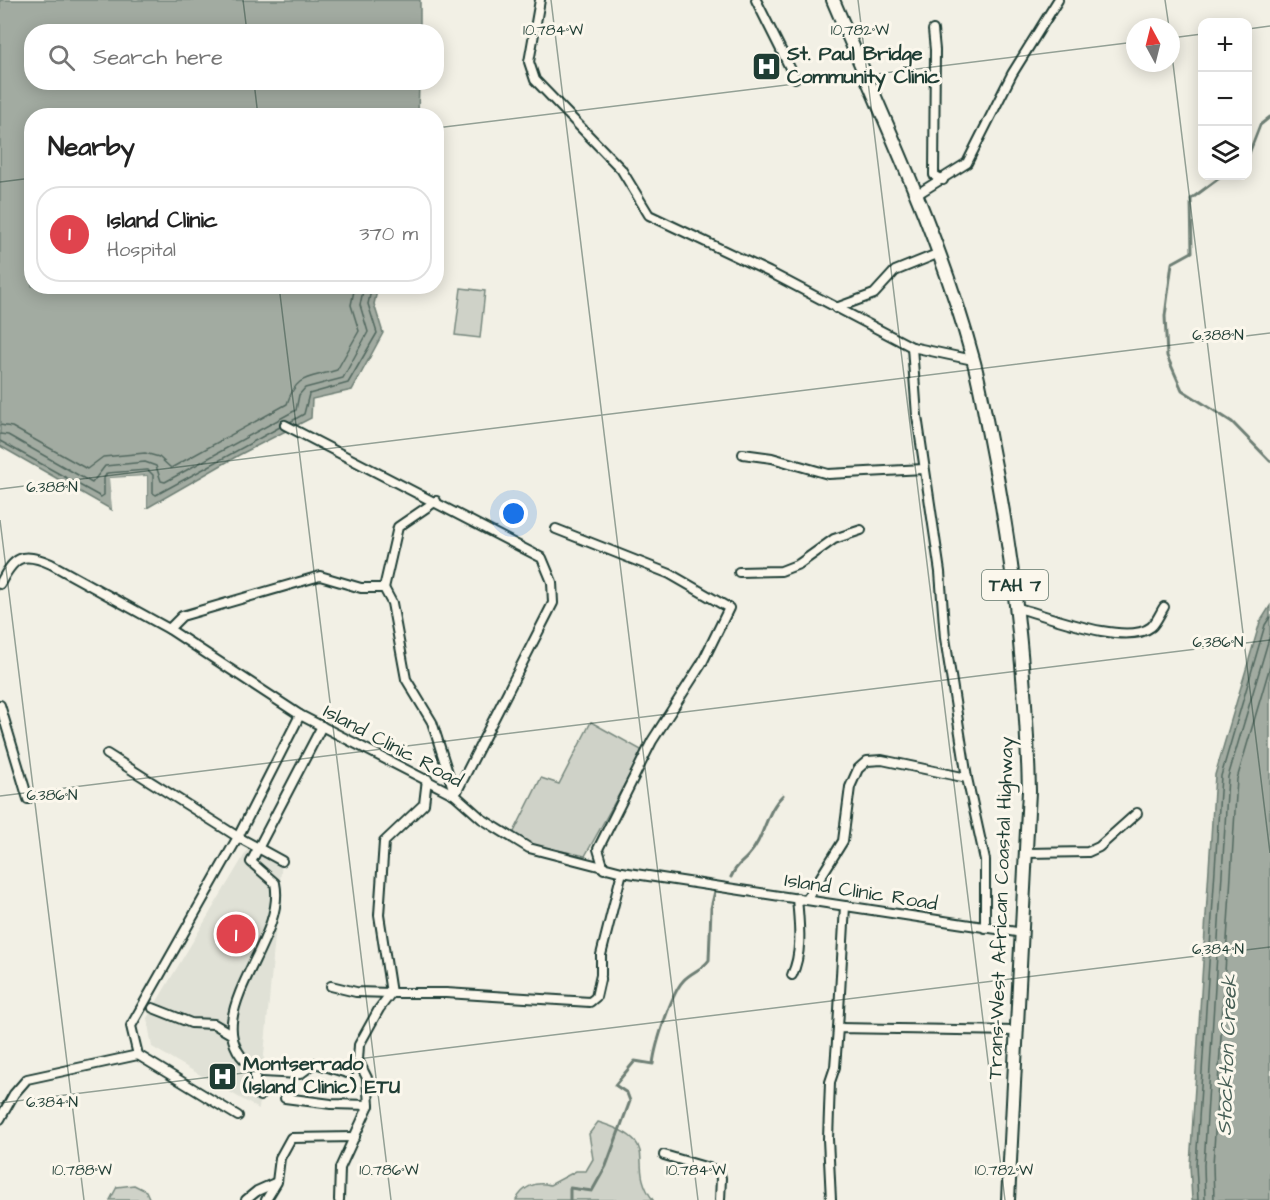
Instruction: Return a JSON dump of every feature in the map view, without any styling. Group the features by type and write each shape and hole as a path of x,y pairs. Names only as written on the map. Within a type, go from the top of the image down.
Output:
{"highway":[{"name":"Trans-West African Coastal Highway","path":"833,0 916,195 973,360 1000,489 1018,608 1028,730 1026,853 1008,1200"}],"street":[{"path":"540,0 529,62 535,80 621,169 649,215 769,272 912,347 973,360"},
{"path":"756,0 795,78"},
{"path":"916,195 967,163 1012,74 1058,0"},
{"path":"933,30 935,50 934,175 943,180"},
{"path":"836,308 874,294 895,271 937,254"},
{"path":"912,347 924,469 931,501 945,638 967,778 985,860 985,928"},
{"path":"285,425 343,457 436,501 542,558 552,582 553,603 454,795"},
{"path":"743,454 772,458 828,474 924,469"},
{"path":"436,501 398,527 384,588 392,603 406,679 432,722 454,795"},
{"path":"556,529 670,574 729,608 702,663 652,741 598,849 604,869"},
{"path":"739,572 781,571 799,564 834,539 861,530"},
{"name":"Island Clinic Road","path":"0,584 11,563 20,558 36,557 169,629 300,715 427,779 454,795 482,819 529,848 604,869 1023,933"},
{"path":"169,629 182,616 320,576 361,588 384,588"},
{"path":"1018,608 1111,633 1134,633 1151,628 1164,608"},
{"path":"0,705 28,799"},
{"path":"138,1055 131,1026 238,837 300,715"},
{"path":"260,1096 255,1088 255,1069 242,1060 231,1034 233,1013 242,986 266,940 276,911 275,883 251,862 322,726"},
{"path":"107,754 238,837 282,861"},
{"path":"807,900 843,841 850,787 858,769 867,761 882,760 967,778"},
{"path":"339,1200 340,1168 369,1105 367,1078 358,1060 359,1045 379,1009 391,993 379,915 384,842 424,804 427,779"},
{"path":"1026,853 1088,852 1100,847 1137,813"},
{"path":"331,987 356,992 446,993 590,1002 596,997 601,975 601,955 622,872"},
{"path":"792,975 797,965 800,933 797,898"},
{"path":"831,1200 828,1139 830,1082 835,1067 845,906"},
{"path":"153,1008 191,1023 214,1024 231,1034"},
{"path":"838,1028 1017,1031"},
{"path":"0,1119 14,1094 27,1079 138,1055 238,1116"},
{"path":"262,1072 300,1074 315,1063 347,1073 358,1060"},
{"path":"285,1098 331,1104 369,1105"},
{"path":"266,1200 277,1182 280,1158 291,1138 354,1137"},
{"path":"664,1155 719,1171 720,1200"},
{"path":"246,1200 257,1191 277,1182"}],"shaded area":[{"path":"461,288 485,291 480,338 455,335"},
{"path":"591,722 643,751 585,856 530,844 513,834 541,778 559,784"},
{"path":"251,844 282,861 259,1109 152,1047 147,1018"},
{"path":"598,1122 619,1130 632,1138 638,1146 645,1186 653,1200 516,1200 530,1186 550,1185 576,1171 586,1171 593,1159 589,1134"},
{"path":"134,1185 146,1191 150,1200 110,1200 117,1187"}],"water":[{"path":"0,0 420,0 420,24 24,24 24,90 419,90 418,108 24,108 24,294 376,294 374,304 383,333 352,390 312,399 311,418 239,455 147,508 147,476 110,478 112,510 0,446"},
{"name":"Stockton Creek","path":"1270,606 1270,1200 1192,1200 1190,1165 1215,775 1260,622"}],"pier":[{"path":"147,476 147,508 144,508 144,479 113,481 115,510 112,510 109,478"}],"waterway":[{"path":"1252,146 1260,125 1270,117"},
{"path":"1217,180 1191,199 1192,252 1172,263 1165,316 1167,356 1182,390 1232,422 1270,461"},
{"path":"731,877 754,849 772,809 783,795"},
{"path":"570,1200 570,1188 592,1191 606,1166 630,1101 627,1093 615,1085 635,1061 653,1064 664,1021 678,988 686,978 709,960 711,908 715,891"}],"place":[{"name":"St. Paul Bridge Community Clinic","path":"766,66"},
{"name":"Island Clinic","path":"236,934"},
{"name":"Montserrado (Island Clinic) ETU","path":"222,1076"}]}
